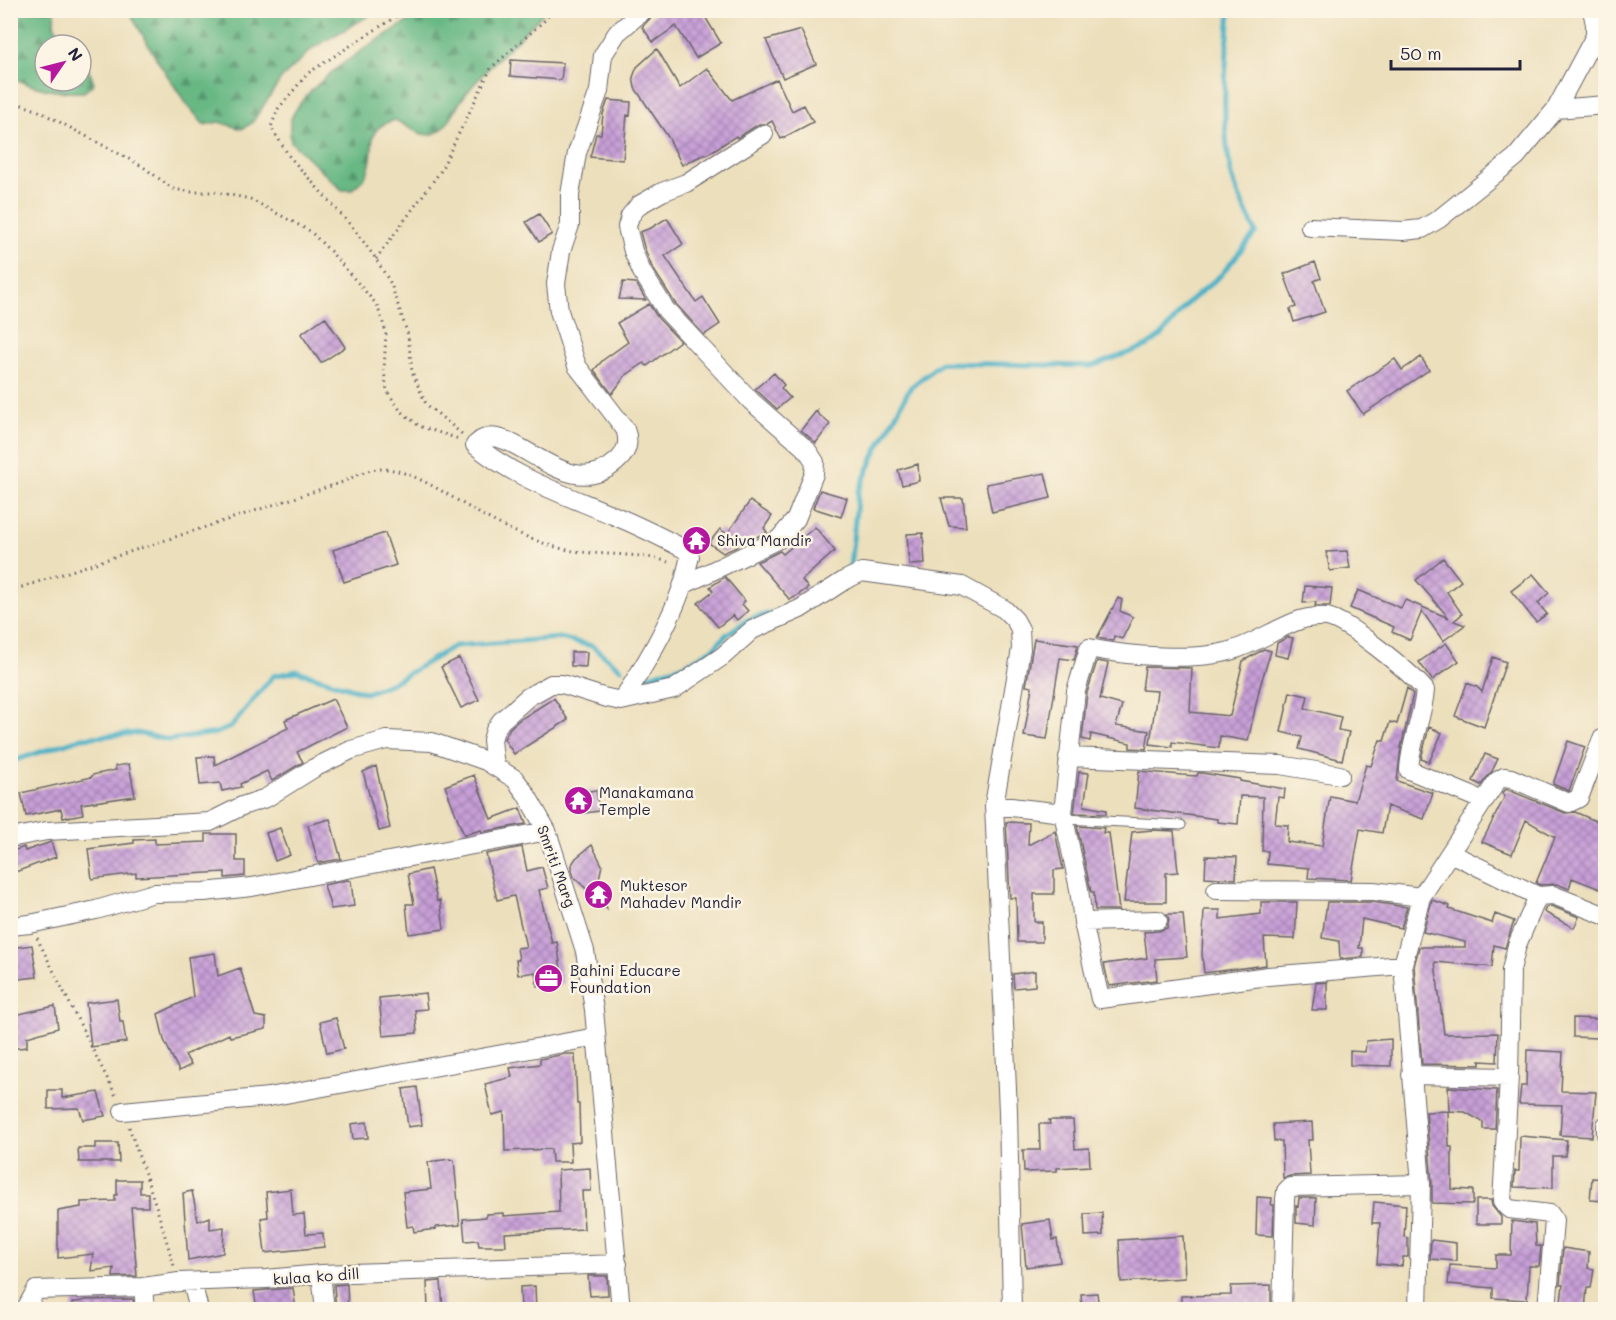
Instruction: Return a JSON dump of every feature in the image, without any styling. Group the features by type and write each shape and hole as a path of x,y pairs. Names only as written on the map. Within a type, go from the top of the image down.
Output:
{"street":[{"path":"621,700 651,651 685,577 690,557 686,550 616,516 526,479 496,462 475,444 483,438 505,441 552,466 583,476 601,473 620,459 626,450 628,438 625,429 577,366 559,311 556,284 561,251 570,225 570,195 577,153 599,91 603,55 617,33 644,10"},
{"path":"1310,227 1403,231 1422,229 1439,219 1516,157 1556,109 1595,36 1592,10"},
{"path":"1556,109 1605,105"},
{"path":"685,577 779,539 796,519 814,474 815,462 807,450 751,401 666,310 642,272 633,251 627,227 630,216 639,205 662,192 686,183 764,135"},
{"path":"495,767 492,740 501,721 528,697 551,684 562,684 603,697 621,700 674,689 723,656 752,630 800,609 845,580 862,572 962,586 1004,609 1015,620 1022,640 994,805 1008,1111 1012,1310"},
{"path":"1403,965 1268,976 1100,999 1083,922 1079,889 1064,816 1076,691 1089,648 1109,652 1197,657 1234,650 1302,619 1327,617 1349,628 1412,674 1425,690 1424,705 1409,760 1409,770 1484,801"},
{"path":"1418,1310 1421,1184 1403,965 1421,897 1497,781 1504,777 1569,803 1574,801 1579,798 1602,739"},
{"name":"Smriti Marg","path":"10,838 47,831 210,822 242,806 266,798 314,768 351,750 387,740 432,742 486,761 515,779 547,831 585,951 596,1037 621,1310"},
{"path":"1068,758 1280,765 1340,775"},
{"path":"994,805 1032,808 1064,816"},
{"path":"10,926 96,910 154,893 204,892 252,887 547,831"},
{"path":"1450,853 1538,896 1553,895 1605,916"},
{"path":"1216,890 1373,891 1421,897"},
{"path":"1538,896 1517,945 1511,970 1503,1202 1509,1209 1550,1214 1554,1220 1547,1310"},
{"path":"1083,922 1158,920"},
{"path":"123,1111 269,1097 596,1037"},
{"path":"1411,1075 1509,1077"},
{"path":"1605,1125 1605,1134"},
{"path":"1282,1310 1284,1198 1290,1187 1421,1184"},
{"name":"kulaa ko dill","path":"24,1310 36,1290 143,1287 192,1282 266,1280 321,1274 618,1264"},
{"path":"321,1274 325,1310"},
{"path":"192,1282 200,1310"},
{"path":"143,1287 145,1310"}],"lane":[{"path":"1064,816 1181,825"}],"path":[{"path":"406,10 308,72 278,110 271,127 289,156 354,229 391,284 408,335 412,372 426,404 475,444"},
{"path":"376,260 440,172 491,68 545,20 553,10"},
{"path":"10,101 37,110 142,166 173,189 216,192 250,199 310,231 369,293 377,305 386,332 384,371 387,391 400,410 419,426 475,444"},
{"path":"1600,294 1605,294"},
{"path":"10,591 382,468 407,474 429,484 486,517 534,539 567,550 663,560 685,577"}],"green space":[{"path":"11,10 55,11 54,25 60,33 33,33 33,85 11,76"},
{"path":"129,11 377,11 313,48 281,79 252,123 242,129 219,122 204,125 185,102 156,58"},
{"path":"425,11 545,11 481,76 438,132 424,134 395,120 378,129 372,141 372,156 366,176 351,190 342,190 291,142 291,119 300,104 331,73 371,44"}],"building":[{"path":"658,10 701,10 721,43 696,58 676,26 653,42 642,27"},
{"path":"801,30 816,64 783,78 766,40"},
{"path":"657,49 680,88 707,68 732,100 777,79 792,111 804,105 813,122 781,139 772,121 759,124 706,155 682,165 668,137 635,88 633,77 637,67"},
{"path":"511,60 563,63 561,80 510,76"},
{"path":"608,100 631,102 630,116 627,115 623,160 590,157 596,134 601,134 603,114"},
{"path":"539,214 552,234 539,242 526,222"},
{"path":"667,218 683,244 665,256 696,302 703,297 720,324 704,335 675,303 652,267 644,247 640,232"},
{"path":"1315,262 1321,278 1314,281 1325,312 1294,322 1290,309 1296,307 1284,274"},
{"path":"623,282 636,283 646,300 619,299"},
{"path":"649,304 658,318 680,341 647,366 644,363 625,376 612,394 594,370 603,360 628,342 617,323"},
{"path":"325,317 345,347 321,363 301,334"},
{"path":"1421,357 1429,370 1363,414 1347,391 1395,359 1402,370"},
{"path":"774,373 784,385 781,388 790,398 777,409 755,389"},
{"path":"817,410 817,413 830,424 816,443 801,430"},
{"path":"918,464 919,481 902,485 898,470"},
{"path":"1045,473 1051,498 992,512 986,484"},
{"path":"820,490 847,498 841,517 813,508"},
{"path":"941,498 963,498 966,527 949,526"},
{"path":"750,501 772,516 764,528 767,532 742,544 740,542 737,547 723,553 709,543 720,529 727,534"},
{"path":"815,527 835,551 802,580 808,588 790,600 757,562 780,551 783,554"},
{"path":"385,533 396,565 344,582 333,550"},
{"path":"923,533 925,564 909,565 907,534"},
{"path":"1347,551 1350,568 1330,571 1326,552"},
{"path":"1443,558 1461,581 1447,592 1462,614 1454,621 1465,625 1443,641 1422,611 1410,640 1392,632 1394,627 1350,608 1358,590 1401,608 1405,600 1449,618 1416,580"},
{"path":"1533,574 1549,593 1538,603 1547,614 1536,622 1511,591"},
{"path":"725,577 745,601 742,604 748,611 737,620 733,615 718,627 698,603 713,591 710,587"},
{"path":"1305,586 1332,588 1330,606 1315,606 1316,602 1303,603"},
{"path":"1118,598 1122,600 1120,611 1133,617 1122,639 1114,636 1113,641 1097,638"},
{"path":"1288,637 1293,638 1288,658 1275,655 1277,643"},
{"path":"1034,639 1078,645 1074,660 1060,658 1047,739 1024,736 1032,687 1026,686"},
{"path":"1446,643 1459,661 1432,680 1419,662"},
{"path":"1264,649 1271,651 1260,686 1248,741 1220,736 1219,748 1172,742 1172,747 1150,744 1157,691 1142,690 1145,667 1192,668 1190,712 1230,716 1243,661"},
{"path":"571,652 587,652 586,667 571,666"},
{"path":"1493,657 1506,662 1484,727 1455,716 1467,683 1482,692"},
{"path":"459,658 479,700 461,708 441,667"},
{"path":"1097,661 1108,663 1100,699 1122,705 1116,726 1149,731 1146,749 1130,748 1130,743 1091,734 1090,741 1082,739 1087,693"},
{"path":"1407,688 1413,694 1401,748 1397,781 1433,793 1424,819 1387,806 1382,833 1360,829 1351,880 1308,878 1309,868 1267,864 1268,851 1262,851 1263,797 1240,796 1238,824 1135,808 1139,771 1197,776 1198,773 1202,773 1240,779 1240,781 1285,789 1284,798 1278,797 1275,824 1288,825 1287,842 1322,846 1330,796 1355,801 1366,765 1371,766 1380,740 1384,741 1390,722 1397,724"},
{"path":"1290,692 1308,696 1305,708 1341,717 1338,730 1349,732 1342,760 1299,749 1302,737 1281,732"},
{"path":"554,698 568,720 514,754 504,739 510,728"},
{"path":"333,699 347,727 297,752 303,762 272,781 267,771 240,784 241,787 222,791 220,783 200,785 197,757 214,756 215,765 288,728 285,720"},
{"path":"1429,727 1442,733 1429,762 1421,759"},
{"path":"1568,741 1585,747 1569,791 1553,784"},
{"path":"1485,754 1498,759 1481,785 1473,781"},
{"path":"129,764 135,796 81,804 83,814 63,818 61,809 26,816 21,793 92,777 92,775 116,770 115,766"},
{"path":"376,766 390,828 379,831 363,772"},
{"path":"1079,772 1089,773 1084,806 1106,810 1106,814 1074,813"},
{"path":"474,775 491,819 520,808 526,824 482,832 481,830 464,835 445,786"},
{"path":"1506,789 1565,813 1575,812 1605,825 1605,891 1572,878 1569,889 1557,884 1540,885 1536,883 1555,837 1526,820 1512,854 1482,842 1505,796 1502,794"},
{"path":"596,790 599,811 585,813 582,792"},
{"path":"330,819 341,859 318,863 308,825"},
{"path":"1006,822 1029,823 1028,845 1055,831 1063,869 1054,870 1054,894 1034,894 1034,922 1042,922 1042,942 1017,942 1016,898 1010,898"},
{"path":"1077,826 1104,828 1103,833 1109,833 1119,910 1095,910 1094,892 1091,892"},
{"path":"280,828 290,855 275,861 266,833"},
{"path":"1174,831 1178,872 1166,873 1166,902 1124,902 1132,832"},
{"path":"206,834 236,834 236,861 245,861 245,876 225,878 225,872 136,877 136,873 92,879 88,849 134,843 134,840 155,839 155,844 206,842"},
{"path":"51,842 56,857 10,874 10,852 24,847 25,851"},
{"path":"592,845 602,865 599,879 607,909 574,877 572,871 572,864 576,858"},
{"path":"522,847 527,871 542,867 548,888 539,890 552,943 557,942 563,984 537,986 535,972 518,975 517,948 526,947 514,896 497,900 486,854"},
{"path":"1206,856 1237,857 1236,879 1205,877"},
{"path":"430,869 437,901 440,900 444,929 409,934 406,904 414,904 408,874"},
{"path":"351,881 354,906 331,909 324,885"},
{"path":"1432,900 1450,906 1449,909 1492,923 1495,914 1514,921 1505,948 1494,945 1492,967 1435,962 1444,1034 1498,1033 1497,1062 1480,1061 1480,1065 1422,1064 1414,966 1419,947 1465,947 1465,942 1423,932"},
{"path":"1261,902 1297,902 1295,939 1264,938 1266,965 1204,973 1202,954 1204,910 1220,910 1220,919 1261,914"},
{"path":"1327,902 1372,902 1407,907 1401,928 1362,919 1359,948 1363,948 1363,957 1340,959 1339,941 1322,938"},
{"path":"1551,906 1579,917 1574,928 1544,912 1546,907"},
{"path":"1167,914 1183,914 1187,957 1155,959 1157,980 1109,986 1104,964 1147,958 1144,932 1167,928 1169,920"},
{"path":"32,945 37,977 10,980 10,948"},
{"path":"215,953 218,976 240,968 255,1016 266,1018 266,1029 230,1037 229,1034 185,1055 191,1065 179,1071 164,1040 158,1014 193,997 188,957"},
{"path":"1035,971 1035,986 1014,988 1013,974"},
{"path":"1327,982 1327,1010 1312,1010 1316,983"},
{"path":"425,993 427,1009 415,1010 417,1033 383,1036 379,998"},
{"path":"117,999 126,1042 91,1047 86,1003"},
{"path":"55,1006 58,1028 27,1037 27,1047 10,1049 10,1016"},
{"path":"336,1018 344,1049 327,1053 320,1022"},
{"path":"1573,1018 1599,1019 1598,1038 1573,1037"},
{"path":"1391,1039 1391,1066 1350,1065 1350,1051 1365,1052 1366,1041"},
{"path":"1527,1050 1563,1052 1561,1091 1596,1092 1592,1137 1560,1135 1562,1105 1519,1104 1521,1086 1526,1086"},
{"path":"575,1054 577,1104 579,1104 580,1142 570,1143 571,1162 552,1162 551,1149 505,1151 504,1112 492,1115 485,1084 512,1077 510,1068 540,1064 540,1059"},
{"path":"417,1087 422,1125 408,1127 403,1089"},
{"path":"1448,1087 1497,1090 1495,1129 1483,1129 1483,1122 1465,1112 1449,1111"},
{"path":"48,1090 62,1090 62,1098 98,1092 105,1116 83,1120 79,1108 48,1109"},
{"path":"1448,1111 1449,1147 1452,1147 1452,1189 1473,1190 1473,1204 1432,1203 1426,1112"},
{"path":"1049,1120 1073,1120 1075,1149 1089,1148 1090,1166 1057,1168 1057,1171 1024,1172 1023,1150 1040,1150 1039,1124 1050,1124"},
{"path":"367,1122 368,1138 353,1139 351,1124"},
{"path":"1312,1122 1313,1140 1308,1140 1310,1175 1283,1178 1282,1141 1274,1141 1273,1124"},
{"path":"1520,1136 1567,1140 1565,1156 1553,1156 1553,1188 1514,1187 1515,1171 1519,1171"},
{"path":"95,1143 118,1143 119,1162 79,1162 78,1148 95,1148"},
{"path":"454,1160 460,1225 414,1232 413,1226 407,1227 403,1192 431,1189 428,1162"},
{"path":"590,1168 591,1191 582,1191 584,1229 505,1233 506,1246 479,1246 478,1240 465,1241 463,1219 486,1217 486,1214 504,1213 504,1216 559,1212 558,1170"},
{"path":"1592,1178 1605,1179 1605,1201 1590,1200"},
{"path":"117,1180 140,1180 140,1193 148,1193 148,1207 131,1207 137,1276 113,1277 114,1268 91,1271 93,1254 58,1258 58,1211 81,1207 81,1202 115,1201"},
{"path":"291,1189 293,1215 304,1214 306,1234 323,1233 324,1247 265,1253 261,1218 268,1217 266,1192"},
{"path":"192,1191 198,1221 210,1217 210,1229 224,1227 223,1253 188,1260 183,1193"},
{"path":"1257,1197 1272,1198 1271,1205 1274,1205 1273,1236 1256,1235"},
{"path":"1299,1198 1316,1198 1315,1225 1296,1223 1296,1206 1298,1207"},
{"path":"1476,1200 1491,1200 1492,1206 1501,1217 1501,1224 1476,1224"},
{"path":"1374,1202 1406,1205 1404,1237 1408,1238 1408,1257 1403,1257 1402,1266 1377,1264 1380,1223 1372,1223"},
{"path":"1102,1213 1103,1235 1085,1236 1084,1214"},
{"path":"1050,1220 1053,1240 1057,1239 1060,1262 1026,1267 1022,1224"},
{"path":"1512,1221 1535,1224 1536,1246 1541,1246 1539,1266 1529,1266 1527,1300 1493,1298 1493,1288 1448,1284 1450,1265 1496,1268 1496,1255 1511,1255"},
{"path":"1183,1236 1185,1278 1121,1282 1119,1240"},
{"path":"1431,1240 1456,1243 1456,1261 1430,1259"},
{"path":"1563,1248 1589,1252 1588,1268 1594,1269 1591,1288 1587,1288 1585,1310 1560,1310"},
{"path":"588,1276 607,1276 608,1295 590,1296"},
{"path":"441,1281 443,1310 428,1310 427,1282"},
{"path":"347,1284 348,1310 336,1310 334,1285"},
{"path":"1271,1285 1271,1307 1181,1310 1181,1296 1231,1295 1231,1286"},
{"path":"535,1286 536,1310 521,1310 520,1287"},
{"path":"293,1288 296,1310 257,1310 254,1291"},
{"path":"1097,1293 1099,1310 1082,1310 1081,1294"},
{"path":"133,1299 134,1310 73,1310 72,1303 86,1300"}],"waterway":[{"path":"841,574 850,567 858,492 910,388 941,363 1092,366 1147,346 1162,335 1188,303 1221,275 1256,232 1236,188 1228,152 1225,91 1230,10"},
{"path":"649,676 685,665 713,649 726,635 747,620 771,613"},
{"path":"10,762 82,738 137,733 169,740 216,733 231,727 273,676 297,671 366,693 392,683 455,646 560,638 592,646 621,669"}],"place":[{"name":"Shiva Mandir","path":"696,540"},
{"name":"Manakamana Temple","path":"578,801"},
{"name":"Muktesor Mahadev Mandir","path":"599,894"},
{"name":"Bahini Educare Foundation","path":"549,979"}]}
